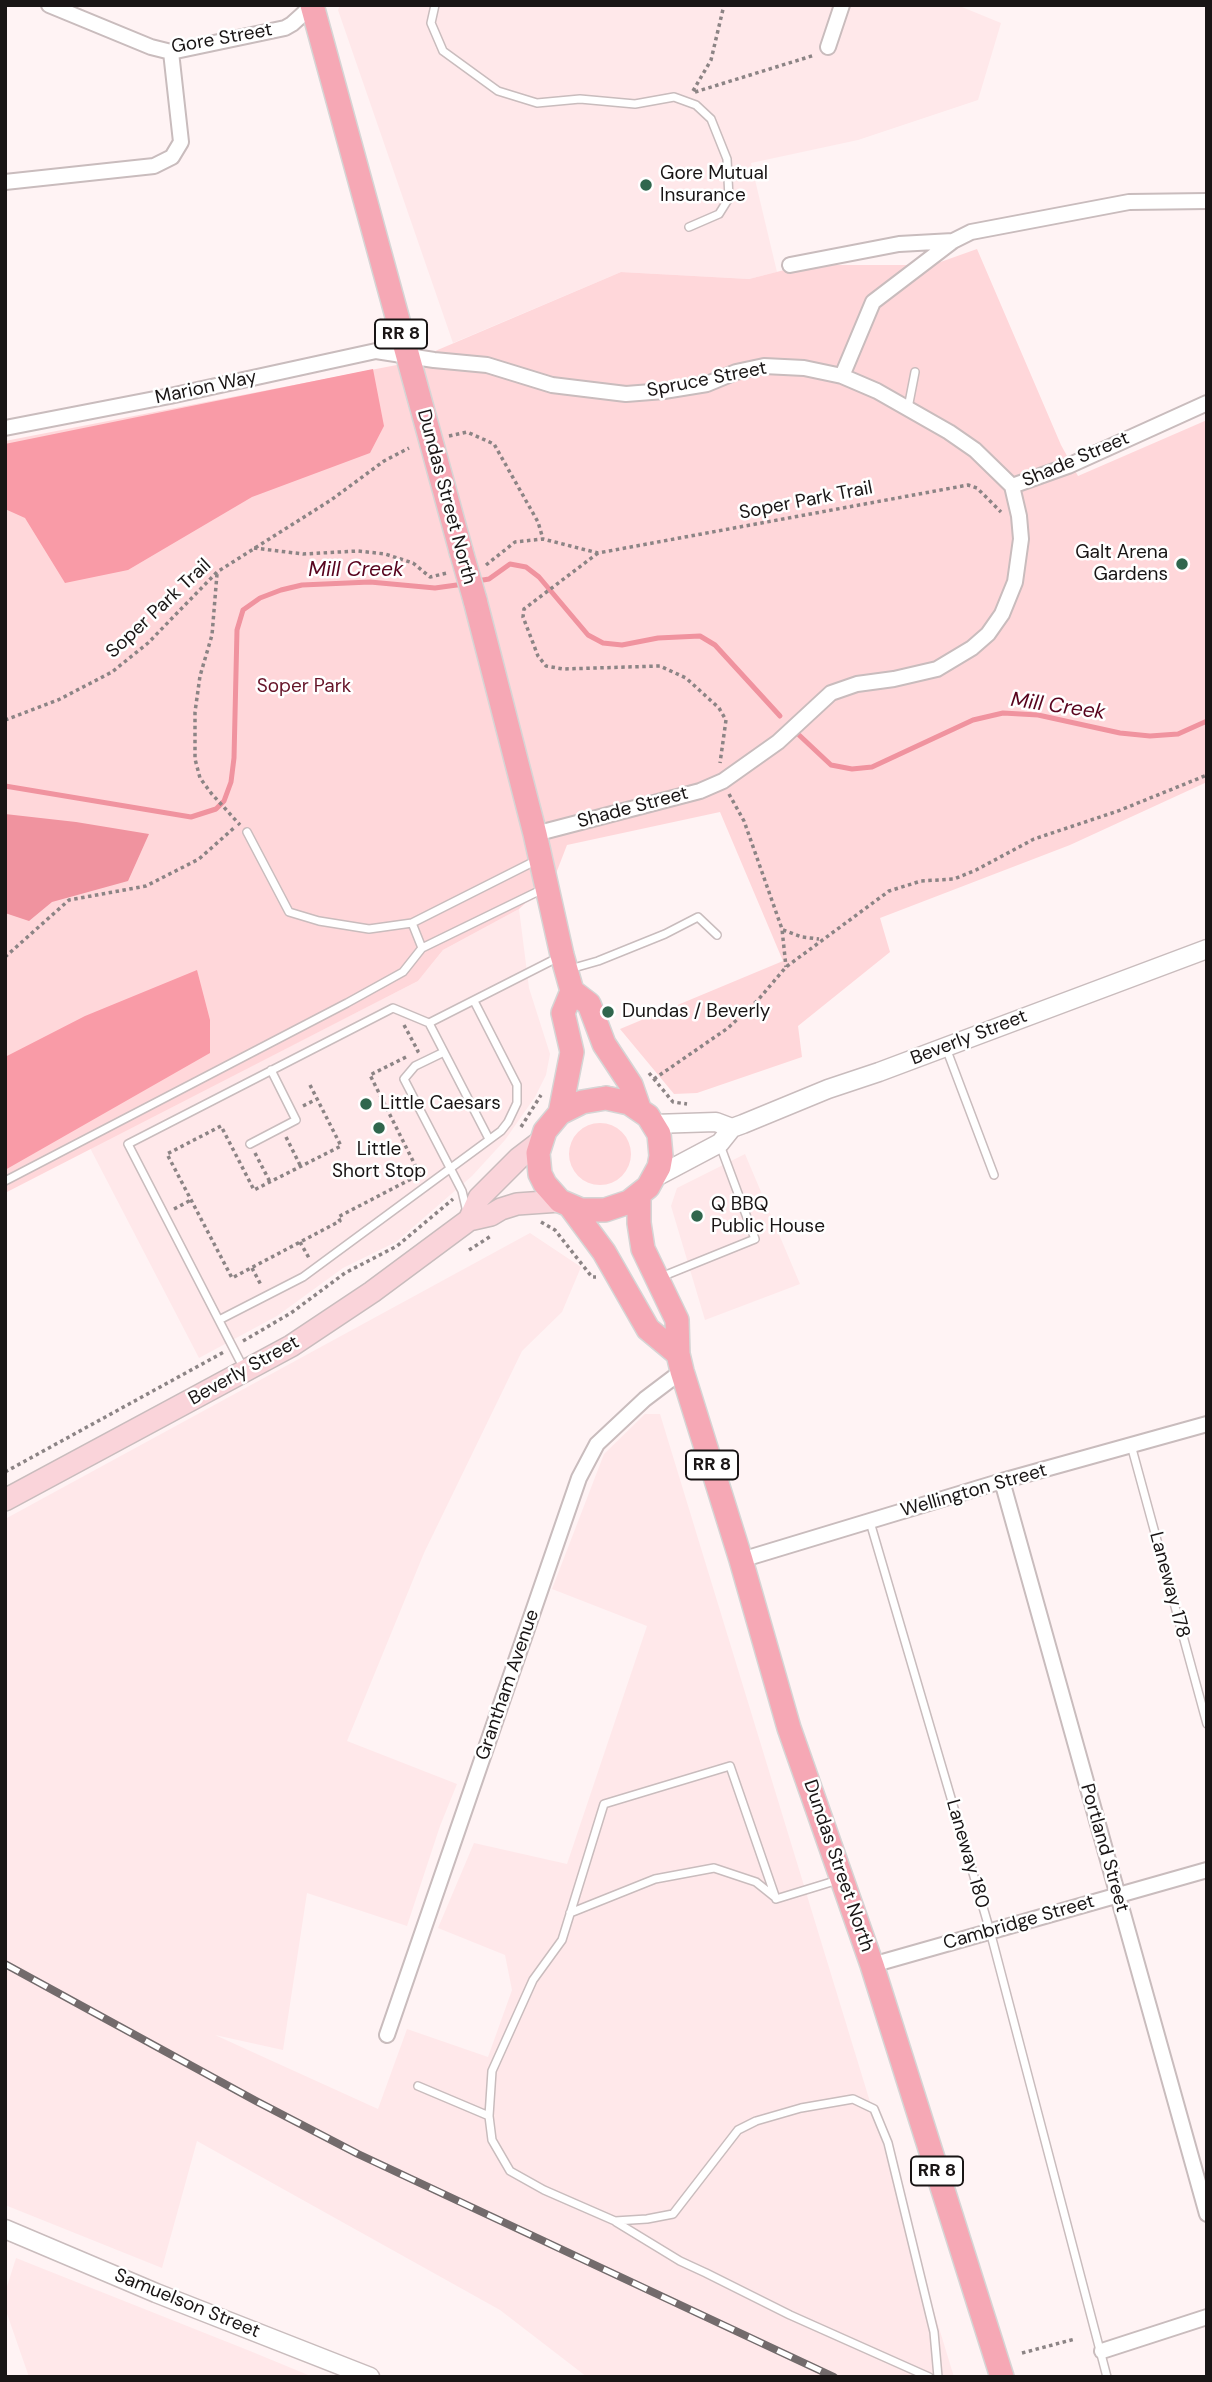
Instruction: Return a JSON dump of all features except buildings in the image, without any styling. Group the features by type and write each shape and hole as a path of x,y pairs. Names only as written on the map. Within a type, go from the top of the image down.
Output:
{"main road":[{"name":"Dundas Street North","path":"312,6 475,600 541,858 566,972 563,1013 572,1052 560,1113"},
{"name":"Dundas Street North","path":"566,972 589,1004 604,1044 631,1085 647,1116"},
{"path":"593,1099 618,1100 647,1116 659,1134 661,1156 654,1178 639,1195 629,1202 606,1210 581,1209 565,1203 551,1193 540,1174 538,1153 545,1131 560,1113 593,1099"},
{"name":"Beverly Street","path":"469,1220 479,1198 519,1158 540,1142"},
{"name":"Dundas Street North","path":"639,1195 643,1249 677,1320 680,1362 789,1728 872,1965 1002,2377"},
{"path":"565,1203 604,1252 648,1329 680,1362"},
{"name":"Beverly Street","path":"5,1500 291,1346 372,1292 469,1220 491,1215 517,1204 565,1203"}],"street":[{"name":"Gore Street","path":"49,5 151,47 171,52 285,28 312,6"},
{"path":"828,47 842,5"},
{"path":"5,182 154,166 172,157 181,142 171,52"},
{"path":"842,376 873,302 953,241 971,232 1129,202 1207,201"},
{"path":"790,265 898,244 953,241"},
{"name":"Marion Way","path":"5,428 170,396 376,351 407,356"},
{"name":"Spruce Street","path":"407,356 487,365 552,385 626,394 707,384 736,372 764,366 804,368 842,376 877,391 949,432 975,450 1012,486"},
{"name":"Shade Street","path":"535,834 700,791 723,781 778,742 831,693 857,684 937,669 972,648 988,634 1002,614 1015,582 1021,539 1012,486 1068,466 1207,403"},
{"name":"Beverly Street","path":"654,1178 720,1143 732,1128 828,1089 1207,949"},
{"path":"647,1116 716,1122 732,1128"},
{"name":"Grantham Avenue","path":"387,2035 579,1478 597,1444 680,1362"},
{"name":"Wellington Street","path":"741,1560 1002,1481 1207,1424"},
{"name":"Portland Street","path":"1002,1481 1207,2214"},
{"name":"Cambridge Street","path":"872,1965 1207,1870"},
{"name":"Samuelson Street","path":"5,2229 156,2293 370,2377"},
{"path":"1102,2351 1207,2317"}],"lane":[{"path":"435,5 431,23 443,51 498,91 537,103 580,99 635,104 674,97 696,105 711,119 727,159 729,198 719,214 689,227"},
{"path":"908,409 915,372"},
{"path":"247,832 289,912 369,929 412,923 541,858"},
{"path":"5,1181 347,1003 403,972 422,948 547,887"},
{"path":"429,1023 474,1001 598,961 666,934 698,917 717,935"},
{"path":"412,923 422,948"},
{"path":"219,1320 314,1268 501,1131 514,1112 517,1085 474,1001"},
{"path":"245,1371 128,1144 393,1008 429,1023 489,1139"},
{"path":"945,1047 994,1175"},
{"path":"443,1052 415,1066 404,1079 462,1191 469,1220"},
{"path":"250,1144 296,1120 271,1070"},
{"path":"657,1278 755,1239 720,1143"},
{"name":"Laneway 178","path":"1131,1445 1207,1724"},
{"name":"Laneway 180","path":"870,1522 990,1931 1107,2377"},
{"path":"776,1899 730,1766 604,1804 562,1940 533,1980 492,2071 489,2116 492,2140 510,2171 544,2190 615,2221 697,2269 790,2315 929,2377"},
{"path":"570,1913 654,1879 714,1868 756,1882 776,1899"},
{"path":"776,1899 842,1879"},
{"path":"418,2086 489,2116"},
{"path":"615,2221 673,2214 738,2130 756,2120 801,2108 853,2099 874,2109 888,2143 934,2332 938,2377"}],"path":[{"path":"724,5 711,60 691,93 815,55"},
{"path":"447,437 467,432 494,444 538,522 543,539"},
{"name":"Soper Park Trail","path":"5,720 58,700 112,672 148,643 217,572 331,500 384,461 408,448"},
{"name":"Soper Park Trail","path":"489,564 514,542 543,539 598,553 968,485 976,488 1002,513 1009,515"},
{"path":"254,548 303,554 358,551 385,554 413,563 430,577"},
{"name":"Soper Park Trail","path":"598,553 524,609 523,617 537,656 546,666 563,669 660,666 686,678 719,708 726,720 720,768"},
{"path":"217,572 212,635 200,676 195,712 195,759 200,778 231,816"},
{"path":"654,1079 728,1028 758,1000 786,967 889,891 921,881 954,879 1034,839 1118,811 1207,775"},
{"path":"726,788 744,821 782,929 786,967"},
{"path":"5,957 69,900 146,886 199,859 239,824"},
{"path":"782,929 802,937 821,940"},
{"path":"310,1085 341,1146 254,1190 221,1126 167,1154 232,1278 340,1221 338,1217 421,1174 370,1076 418,1051 402,1022"},
{"path":"646,1070 673,1101 693,1106"},
{"path":"281,1128 301,1167"},
{"path":"250,1144 270,1182"},
{"path":"5,1472 291,1313 345,1273 397,1246 462,1191"},
{"path":"164,1214 191,1200"},
{"path":"530,1221 542,1222 555,1230 592,1276"},
{"path":"469,1250 498,1231"},
{"path":"300,1242 314,1268"},
{"path":"252,1268 267,1295"},
{"path":"1022,2353 1075,2339"}],"shaded area":[{"path":"340,5 957,5 1001,23 978,100 858,140 751,163 777,272 749,279 621,272 453,343 338,10"},
{"path":"373,369 384,426 370,453 252,497 128,570 65,583 25,518 5,509 5,444"},
{"path":"5,814 149,834 128,881 52,902 29,921 5,913"},
{"path":"519,909 529,988 550,1054 546,1075 535,1097 505,1140 472,1176 396,1242 343,1268 277,1316 199,1358 90,1148 418,981 443,950"},
{"path":"197,970 210,1020 210,1053 5,1170 5,1057 85,1016"},
{"path":"745,1154 800,1284 705,1320 671,1206 677,1188"},
{"path":"530,1233 581,1267 562,1312 522,1351 424,1553 347,1741 457,1784 407,1926 307,1893 283,2050 215,2035 378,2109 407,2029 488,2057 512,1990 505,1955 438,1928 474,1843 567,1864 647,1626 552,1589 604,1454 645,1414 660,1414 954,2377 587,2377 500,2310 197,2141 162,2268 5,2205 5,1519"},
{"path":"16,2258 313,2377 29,2377 5,2308 5,2293"}],"green space":[{"name":"Soper Park","path":"977,249 1061,445 1078,476 1207,420 1207,782 1070,845 880,918 890,952 798,1026 802,1057 697,1093 674,1094 620,1029 783,961 720,812 567,845 555,876 519,909 443,950 418,981 5,1193 5,441 407,363 621,272 749,279 804,265 932,265"},
{"path":"594,1123 606,1123 622,1132 629,1142 629,1166 622,1176 606,1185 594,1185 583,1180 574,1171 569,1160 569,1148 574,1137 583,1128"}],"waterway":[{"name":"Mill Creek","path":"477,581 489,579 510,564 526,567 539,577 588,635 603,643 622,645 658,638 700,636 715,645 780,716"},
{"name":"Mill Creek","path":"5,786 191,817 216,809 224,801 231,782 237,630 243,610 260,598 302,585 370,582 435,588 464,584"},
{"name":"Mill Creek","path":"799,735 831,765 852,769 872,767 973,720 1003,713 1038,715 1120,733 1150,736 1178,734 1207,721"}],"railway":[{"path":"5,1964 358,2154 834,2377"}],"place":[{"name":"Gore Mutual Insurance","path":"646,185"},
{"name":"Galt Arena Gardens","path":"1182,564"},
{"name":"Dundas / Beverly","path":"608,1012"},
{"name":"Little Caesars","path":"366,1104"},
{"name":"Little Short Stop","path":"379,1128"},
{"name":"Q BBQ Public House","path":"697,1216"}]}
